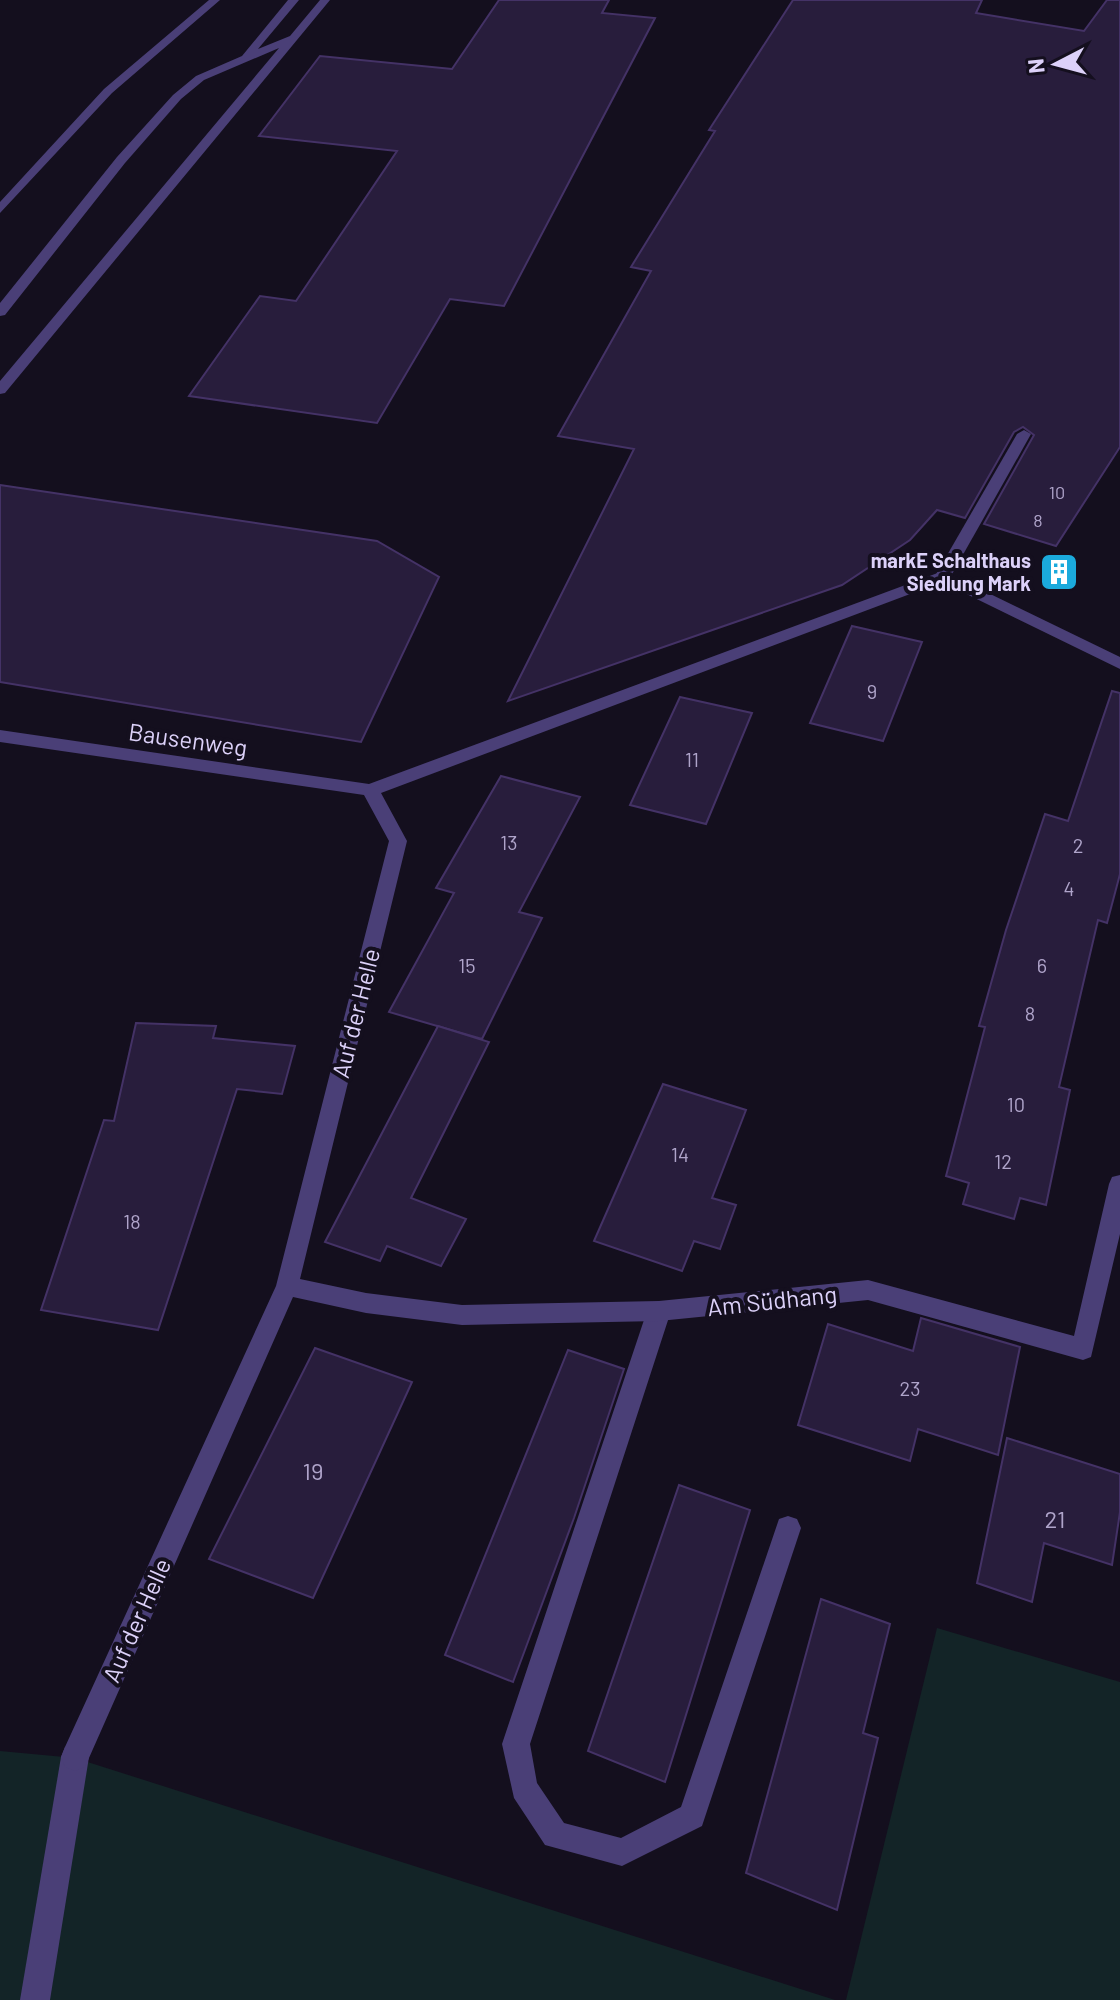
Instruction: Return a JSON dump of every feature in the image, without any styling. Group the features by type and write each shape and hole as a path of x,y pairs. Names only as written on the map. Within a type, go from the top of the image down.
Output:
{"street":[{"path":"0,209 108,91 215,0"},
{"path":"244,59 294,0"},
{"path":"0,390 325,0"},
{"path":"0,312 121,160 177,97 200,78 297,36"},
{"path":"370,790 943,576 1024,434"},
{"path":"943,576 1120,664"},
{"name":"Bausenweg","path":"0,736 370,790"},
{"name":"Auf der Helle","path":"35,2000 75,1757 287,1286 398,841 370,790"},
{"name":"Am Südhang","path":"287,1286 366,1303 462,1315 659,1311 868,1290 1083,1349 1120,1184"},
{"path":"659,1311 516,1744 524,1788 555,1835 622,1852 692,1816 788,1528"}],"shaded area":[{"path":"937,1628 1120,1682 1120,2000 846,2000"},
{"path":"0,1751 75,1758 835,2000 0,2000"}],"building":[{"path":"499,0 609,0 602,13 655,18 504,306 450,299 377,423 189,396 260,296 296,301 397,151 259,136 320,56 452,69"},
{"path":"793,0 982,0 976,13 1084,31 1107,0 1120,0 1120,447 1056,546 984,524 1034,435 1023,427 1014,432 965,518 937,510 910,540 842,585 508,701 634,449 558,436 651,271 631,267 715,131 709,130"},
{"path":"0,485 377,541 439,577 361,742 0,682"},
{"path":"852,626 922,642 883,741 810,723"},
{"path":"1112,691 1120,693 1120,874 1107,923 1098,920 1059,1087 1070,1090 1046,1205 1020,1198 1014,1219 963,1204 969,1183 946,1176 985,1027 979,1026 1006,930 1045,814 1068,821"},
{"path":"680,697 752,713 706,824 630,805"},
{"path":"501,776 580,797 519,912 542,918 482,1039 389,1012 454,893 436,888"},
{"path":"136,1023 216,1026 213,1038 295,1046 282,1094 237,1089 158,1330 41,1310 104,1120 114,1121"},
{"path":"438,1026 489,1042 411,1198 466,1219 441,1266 387,1246 380,1261 325,1242"},
{"path":"663,1084 746,1110 712,1198 736,1205 720,1249 694,1241 682,1271 594,1241"},
{"path":"921,1318 1020,1347 998,1455 918,1429 910,1461 798,1425 828,1324 913,1351"},
{"path":"315,1348 412,1382 313,1598 209,1559"},
{"path":"568,1350 624,1369 574,1518 513,1682 445,1655"},
{"path":"1007,1438 1120,1474 1120,1512 1112,1565 1044,1543 1032,1602 977,1583"},
{"path":"679,1485 750,1510 665,1782 588,1751"},
{"path":"821,1599 890,1624 863,1733 878,1738 837,1910 746,1873"}],"place":[{"name":"markE Schalthaus Siedlung Mark","path":"1059,572"}]}
